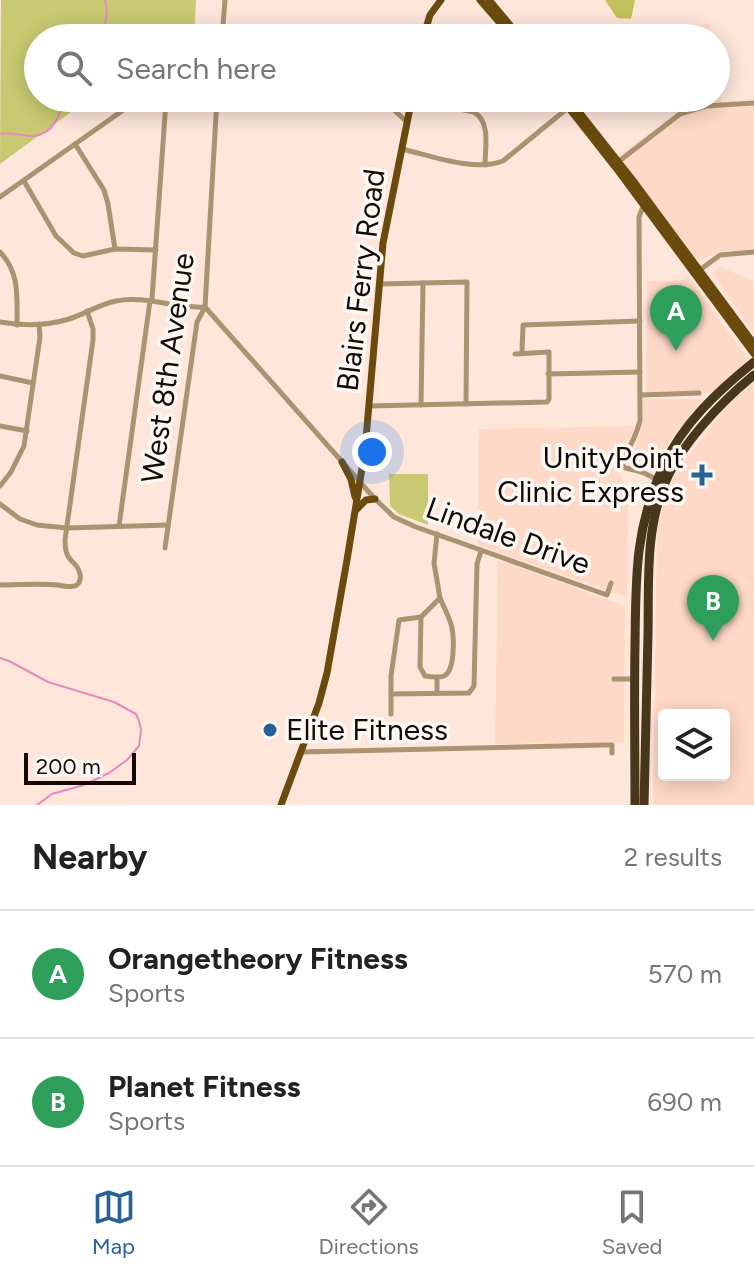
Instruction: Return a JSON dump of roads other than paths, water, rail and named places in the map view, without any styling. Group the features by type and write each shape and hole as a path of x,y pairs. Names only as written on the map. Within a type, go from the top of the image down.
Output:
{"highway":[{"path":"635,805 636,572 641,527 649,501 674,448 721,389 754,362"},
{"path":"644,805 652,531 665,483 681,454 728,397 754,375"}],"main road":[{"path":"427,24 441,0"},
{"path":"480,0 501,24"},
{"path":"489,0 509,24"},
{"name":"Blairs Ferry Road","path":"281,805 311,728 326,678 363,462 383,243 409,112"},
{"path":"577,112 754,344"},
{"path":"646,203 650,214 697,271 754,354"},
{"path":"342,462 354,465 363,462"},
{"path":"342,462 351,479 356,507 366,500 375,499"}],"street":[{"path":"223,24 225,0"},
{"path":"730,105 754,103"},
{"path":"0,197 120,112"},
{"path":"119,526 152,299 165,112"},
{"name":"West 8th Avenue","path":"165,548 197,322 205,307 216,112"},
{"path":"396,112 407,122"},
{"path":"474,112 480,116 485,129 485,165"},
{"path":"402,149 485,165 503,161 560,112"},
{"path":"616,163 686,112"},
{"path":"75,144 104,190 115,249"},
{"path":"24,181 56,236 74,253 83,256 115,249 156,250"},
{"path":"646,203 639,217 641,395 638,430 622,467 658,480"},
{"path":"639,229 642,219 650,214"},
{"path":"0,252 11,266 17,284 17,325"},
{"path":"697,271 720,255 754,252"},
{"path":"379,284 467,282 466,404"},
{"path":"421,405 423,283"},
{"path":"0,322 39,324 71,318 117,301 205,307"},
{"name":"Lindale Drive","path":"205,307 386,511 401,521 607,595 611,583"},
{"path":"0,585 72,587 81,577 80,571 66,555 93,340 87,311"},
{"path":"522,352 523,325 640,321"},
{"path":"0,486 20,458 27,431 40,337 39,324"},
{"path":"369,406 547,402 549,352 515,354"},
{"path":"548,374 640,372"},
{"path":"0,376 33,383"},
{"path":"641,395 699,393"},
{"path":"0,426 27,431"},
{"path":"627,451 629,459 642,472"},
{"path":"0,504 30,523 67,528 168,525"},
{"path":"421,617 420,667 425,676 448,674 452,669 453,637 452,626 440,598 434,563 437,534"},
{"path":"391,694 469,693 474,686 477,564 481,551"},
{"path":"391,714 392,665 399,620 421,617 440,598"},
{"path":"437,677 437,693"},
{"path":"614,679 647,679"},
{"path":"301,751 612,745 612,753"}],"waterway":[{"path":"105,0 105,24"},
{"path":"0,134 40,135 51,128 60,112"},
{"path":"0,658 48,682 114,702 136,714 139,721 139,746 127,760 109,773 84,785 52,794 37,805"}],"place":[{"name":"Orangetheory Fitness","path":"676,351"},
{"name":"UnityPoint Clinic Express","path":"702,475"},
{"name":"Planet Fitness","path":"713,641"},
{"name":"Elite Fitness","path":"270,730"}]}
